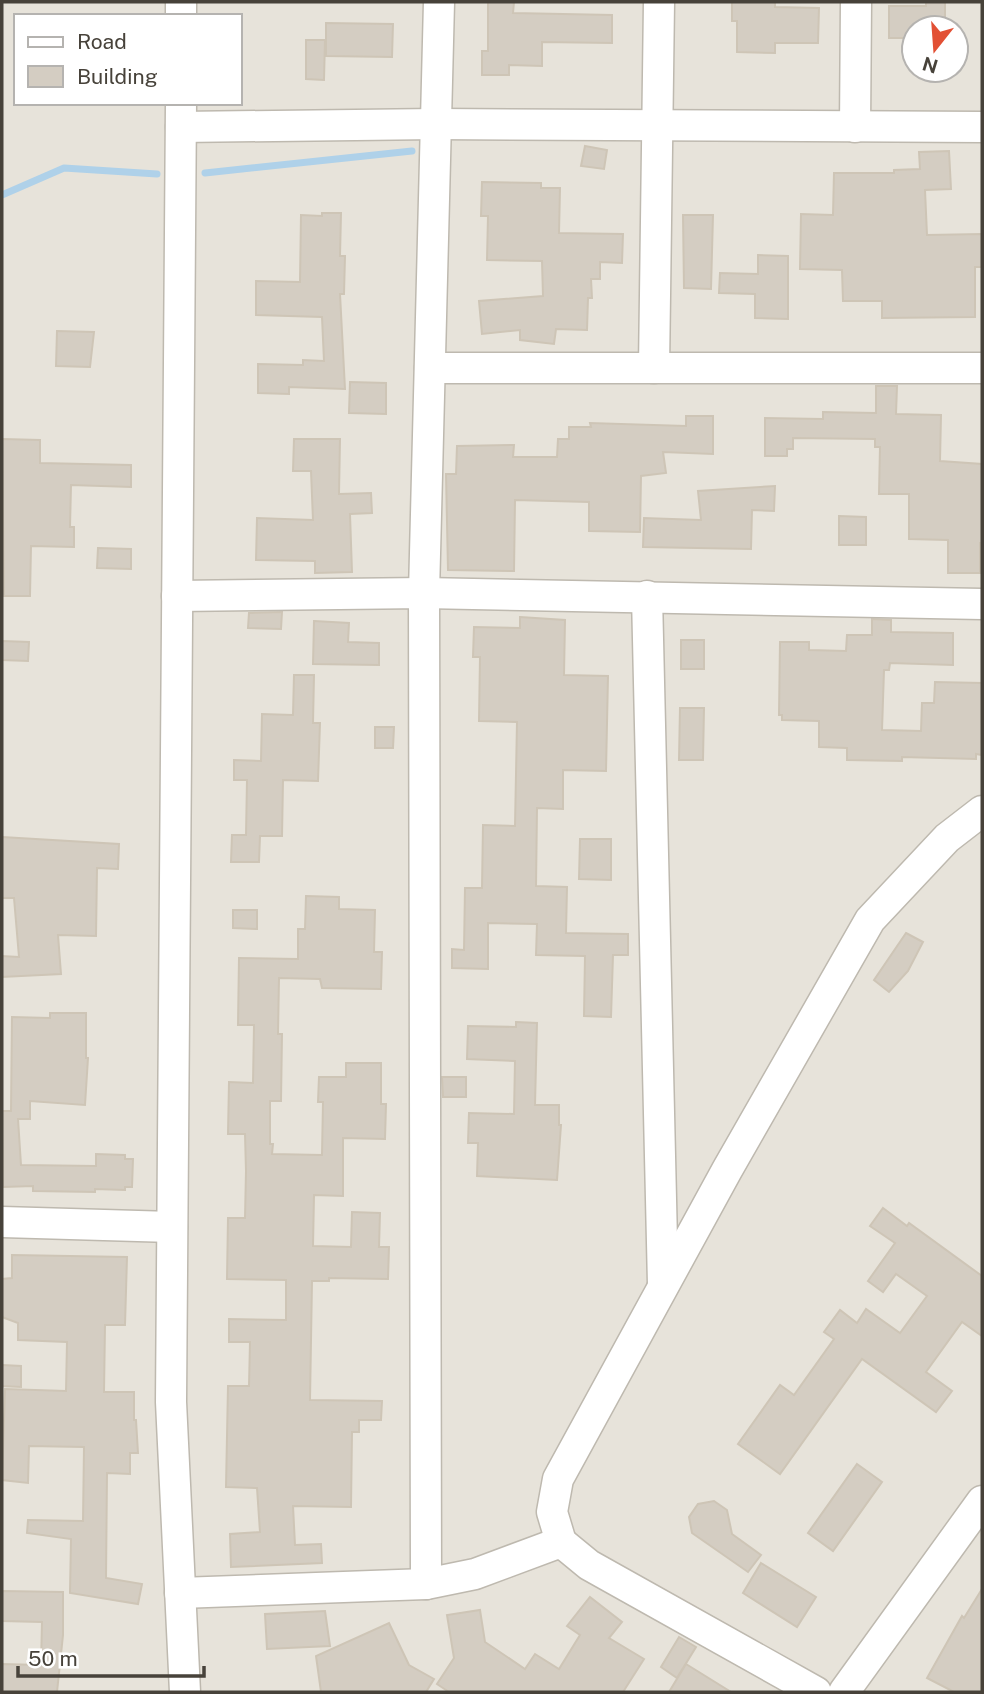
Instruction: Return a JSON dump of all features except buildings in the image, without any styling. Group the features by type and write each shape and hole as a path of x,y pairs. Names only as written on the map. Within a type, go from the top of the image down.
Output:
{"street":[{"path":"426,1584 424,593 439,2"},
{"path":"654,368 659,2"},
{"path":"855,127 856,2"},
{"path":"185,1692 171,1402 181,115 436,124 982,127"},
{"path":"430,368 982,368"},
{"path":"177,596 424,593 982,604"},
{"path":"647,596 663,1286"},
{"path":"816,1692 589,1565 561,1542 552,1512 558,1479 663,1286 870,920 947,838 982,811"},
{"path":"2,1222 172,1227"},
{"path":"844,1692 982,1501"},
{"path":"180,1593 426,1584 475,1574 561,1542"}],"shaded area":[{"path":"2,2 982,2 982,1692 2,1692"}],"waterway":[{"path":"205,173 412,151"},
{"path":"2,195 64,168 157,174"}]}
